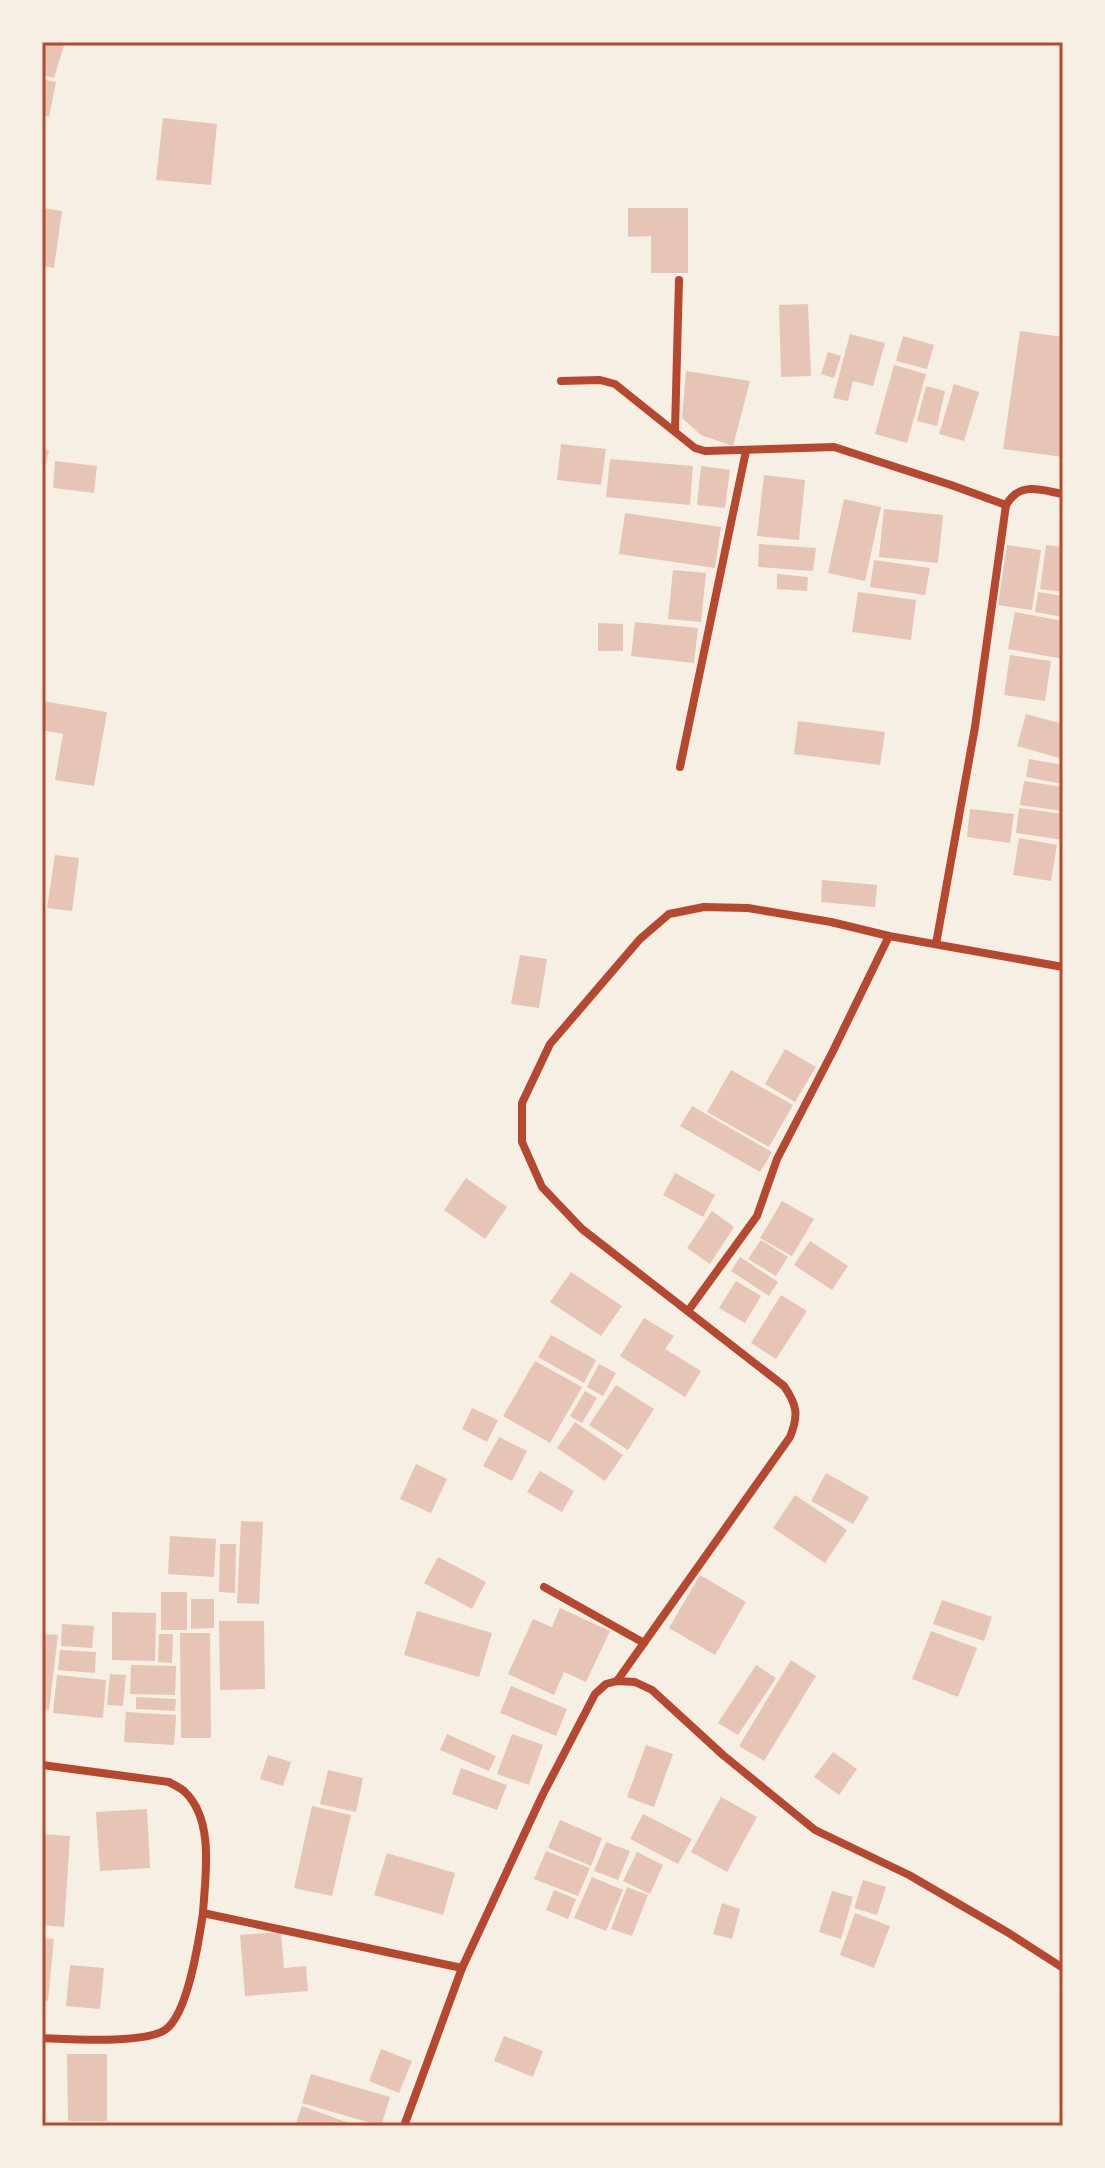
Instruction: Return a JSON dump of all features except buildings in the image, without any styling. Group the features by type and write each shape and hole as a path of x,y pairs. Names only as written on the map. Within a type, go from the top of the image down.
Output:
{"street":[{"path":"675,430 679,280"},
{"path":"561,381 600,380 615,384 695,448 705,451 834,447 1006,505"},
{"path":"680,767 746,451"},
{"path":"936,944 975,727 1006,505 1011,496 1028,487 1063,494"},
{"path":"617,1681 790,1437 797,1419 796,1403 784,1386 582,1229 542,1187 522,1142 522,1103 550,1044 640,939 669,914 704,907 748,908 1063,967"},
{"path":"688,1311 757,1216 777,1159 889,936"},
{"path":"544,1587 644,1643"},
{"path":"404,2126 462,1968 542,1796 595,1694 606,1684 617,1681 635,1682 652,1690 723,1755 815,1830 909,1875 1063,1968"},
{"path":"42,1765 169,1782 185,1792 196,1809 205,1841 203,1913 196,1959 177,2018 164,2031 117,2039 42,2038"},
{"path":"203,1913 462,1968"}]}
